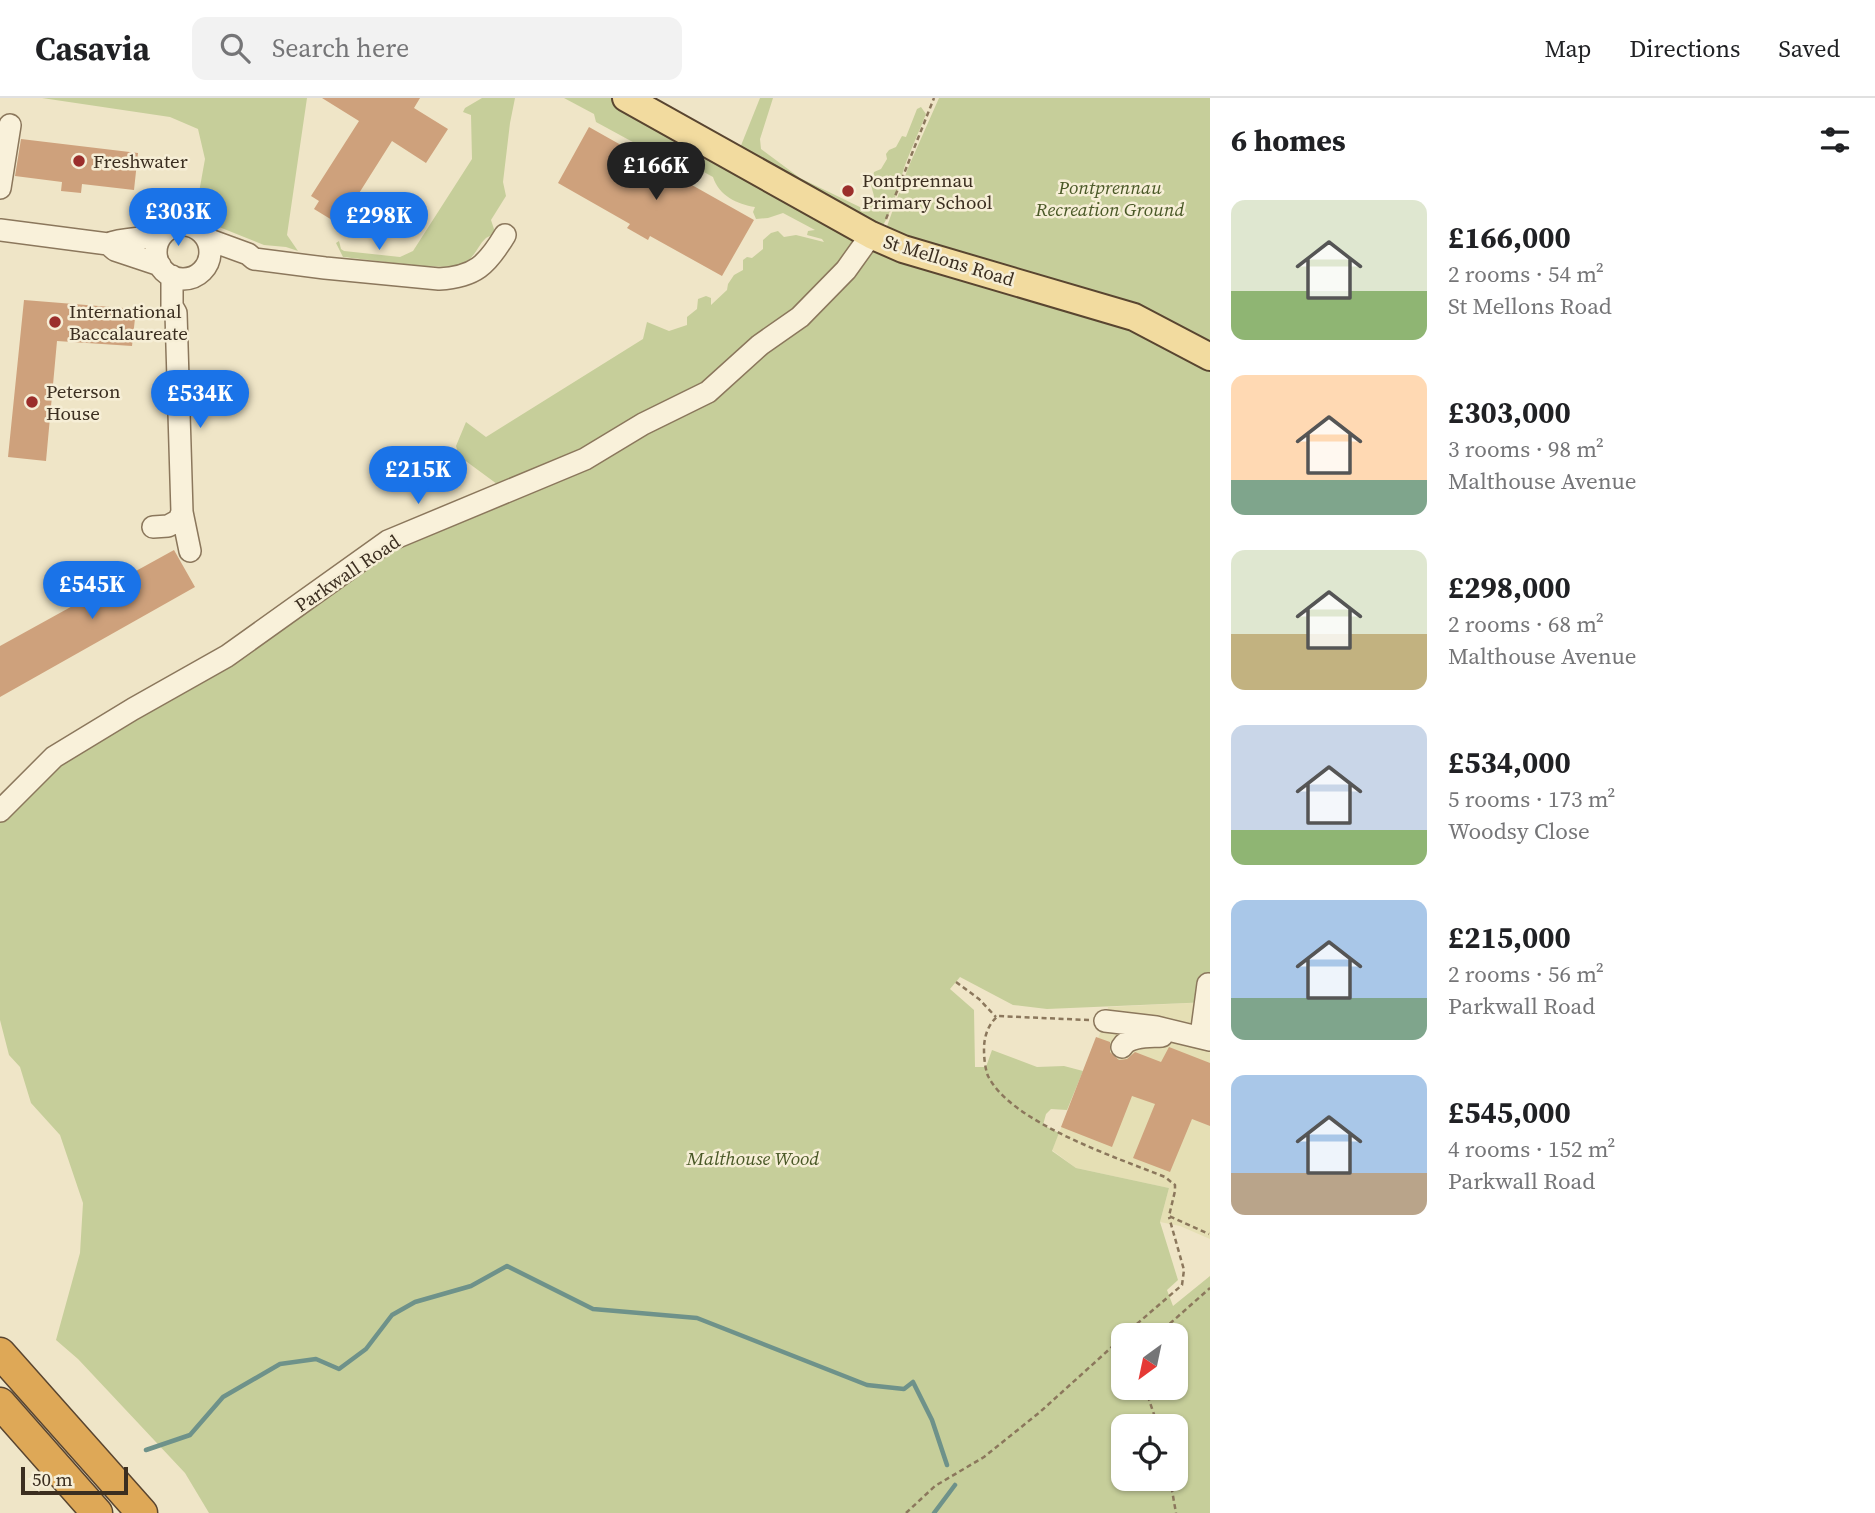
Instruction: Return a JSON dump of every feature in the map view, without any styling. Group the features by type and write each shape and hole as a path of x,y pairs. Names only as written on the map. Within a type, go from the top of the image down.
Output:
{"highway":[{"path":"0,1353 142,1513"},
{"path":"0,1403 97,1513"}],"main road":[{"name":"St Mellons Road","path":"626,98 877,230 903,249 1134,317 1210,357"}],"street":[{"path":"0,188 10,125"},
{"path":"184,225 187,202"},
{"path":"0,230 108,244 147,239 184,225 201,232 207,239 248,254 254,259"},
{"name":"Parkwall Road","path":"0,811 54,757 227,656 388,541 585,459 643,424 708,391 760,345 800,317 846,270 877,230"},
{"path":"162,234 155,250 166,271 172,306 176,313 182,512 190,551"},
{"path":"108,244 115,250 180,279 201,270 254,259 325,268 455,278 468,275 485,264 505,236"},
{"path":"176,313 210,257 207,239"},
{"path":"153,527 168,526 179,520 182,512"},
{"path":"1200,1037 1208,984"},
{"path":"1105,1021 1200,1037"},
{"path":"1122,1047 1125,1042 1133,1039 1200,1037"}],"path":[{"path":"877,230 934,98"},
{"path":"956,982 979,999 996,1017"},
{"path":"1105,1021 1007,1014 996,1017 988,1029 984,1060 989,1077 1002,1093 1043,1125 1166,1177 1175,1185 1169,1216 1184,1270 1182,1285 1139,1323"},
{"path":"1169,1216 1209,1234"},
{"path":"1171,1323 1210,1289"},
{"path":"906,1513 936,1486 984,1457 1040,1412 1111,1348"},
{"path":"1172,1491 1176,1513"}],"shaded area":[{"path":"1210,1002 1210,1239 1180,1226 1160,1222 1169,1188 1076,1168 1052,1150 1105,1021 1108,1007"}],"green space":[{"path":"42,98 307,98 287,235 298,251 264,245 214,225 198,198 205,159 198,129 170,117"},
{"path":"482,98 515,98 503,182 506,196 491,220 495,232 483,241 469,260 459,265 421,266 343,257 336,243 339,241 344,251 400,257 413,251 472,159 471,115 463,112"},
{"name":"Malthouse Wood","path":"564,98 655,98 660,109 671,110 678,114 683,123 734,150 740,148 760,98 773,98 760,139 761,149 800,178 866,210 874,196 871,185 874,172 881,169 889,150 896,147 902,136 906,137 917,109 921,107 926,114 886,219 882,227 874,232 851,228 856,242 1132,321 1210,366 1210,1002 1047,1009 1013,1005 960,977 950,989 974,1010 975,1067 986,1067 992,1050 1037,1067 1064,1066 1083,1071 1067,1110 1051,1109 1046,1114 1043,1125 1059,1133 1052,1151 1076,1168 1169,1188 1160,1222 1178,1280 1167,1290 1173,1306 1210,1276 1210,1513 209,1513 185,1473 78,1359 56,1340 80,1253 83,1203 60,1135 31,1103 20,1067 9,1055 0,1020 0,817 54,763 117,723 234,658 280,629 384,551 598,459 720,393 763,349 816,308 809,300 755,339 693,392 662,406 571,458 501,487 459,456 456,446 466,422 486,437 643,339 647,322 669,331 687,325 687,317 697,309 698,299 706,296 711,298 711,305 727,290 734,275 743,270 743,260 752,258 763,249 763,240 771,233 778,231 784,237 796,235 824,242 807,235 808,231 815,230 783,213 756,219 753,212 755,207 742,204 724,194 713,177 665,151 653,153 596,122 594,114"},
{"name":"Pontprennau Recreation Ground","path":"939,98 1210,98 1210,350 886,229 908,168"}],"building":[{"path":"322,98 420,98 414,108 448,129 426,163 392,141 344,217 336,213 332,220 314,209 319,201 311,196 359,121"},
{"path":"589,127 754,220 722,276 650,236 648,240 627,228 630,224 558,183"},
{"path":"21,139 138,153 134,190 82,184 81,193 61,191 62,182 15,176"},
{"name":"Peterson House","path":"24,300 136,309 132,346 57,341 46,461 8,457"},
{"path":"174,550 195,587 0,697 0,646"},
{"path":"1096,1037 1110,1042 1110,1052 1119,1060 1127,1059 1135,1052 1161,1062 1169,1047 1210,1063 1210,1126 1192,1119 1170,1172 1133,1158 1155,1104 1132,1096 1112,1147 1061,1127"}],"waterway":[{"path":"146,1450 190,1435 223,1397 280,1364 316,1359 339,1369 366,1349 392,1315 415,1302 471,1286 507,1266 593,1309 697,1318 867,1385 904,1389 913,1382 932,1420 947,1465"},
{"path":"934,1513 955,1485"}],"place":[{"name":"Freshwater","path":"79,161"},
{"name":"Pontprennau Primary School","path":"848,191"},
{"name":"International Baccalaureate","path":"55,322"},
{"name":"Peterson House","path":"32,402"}]}
